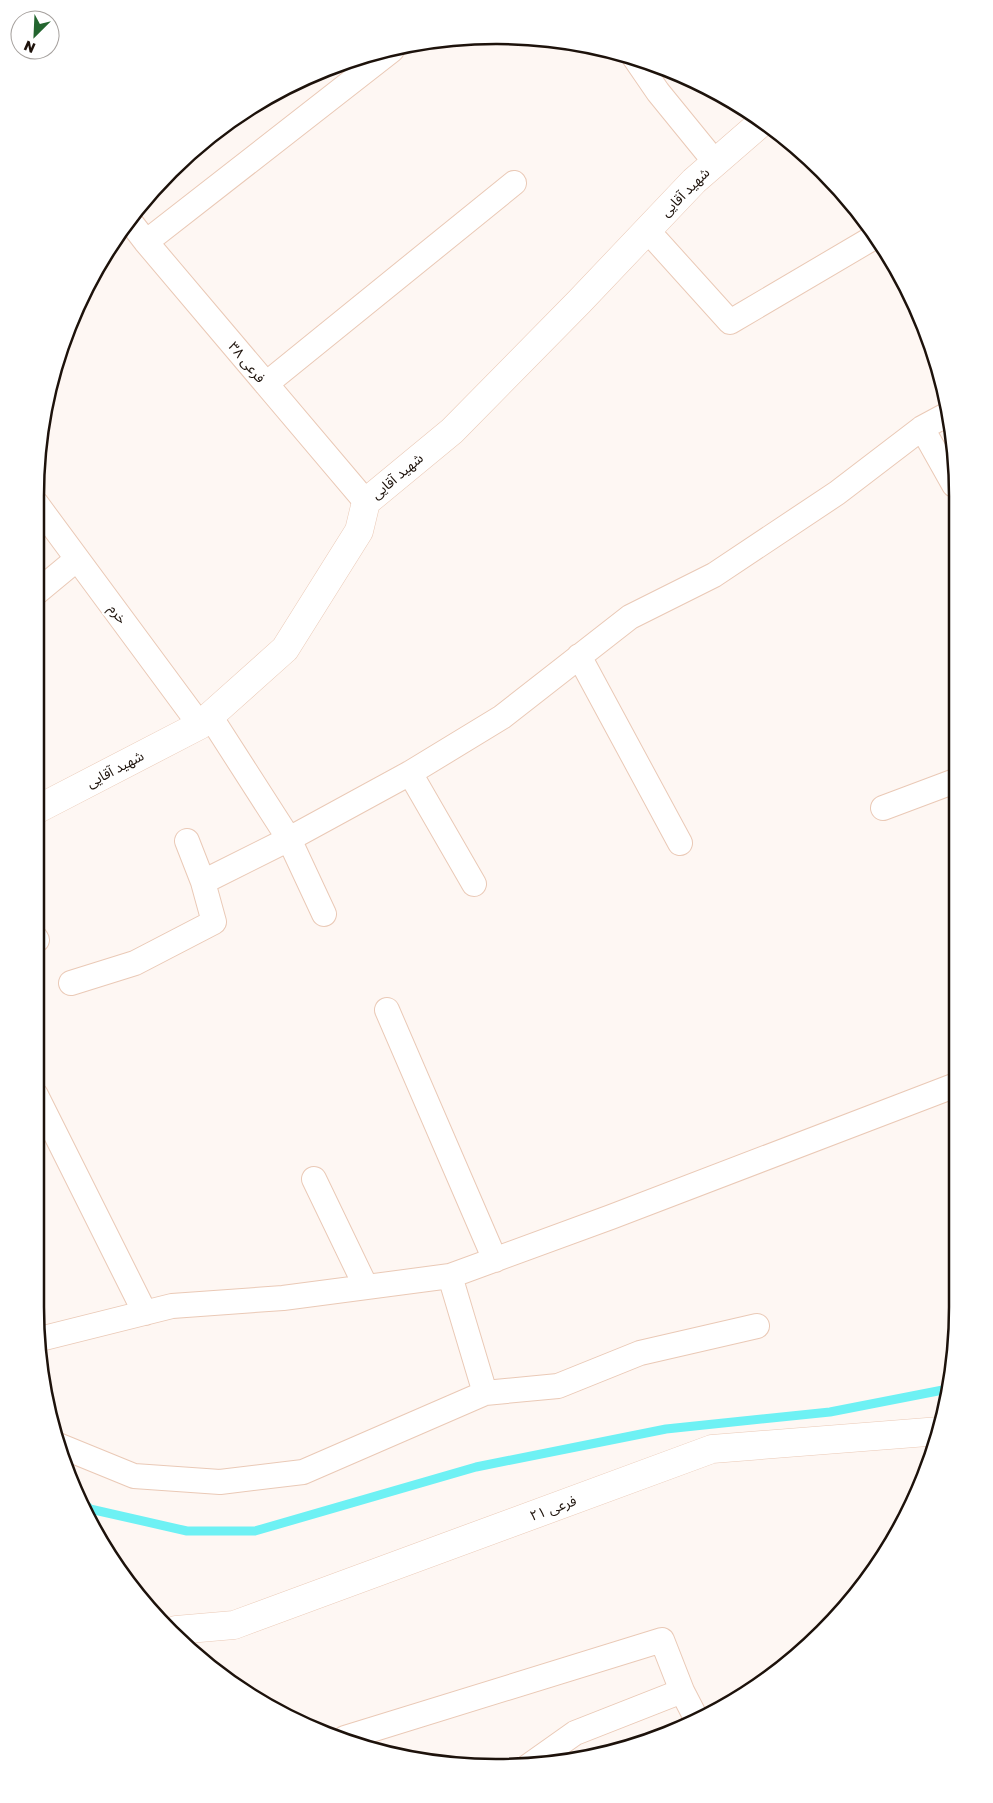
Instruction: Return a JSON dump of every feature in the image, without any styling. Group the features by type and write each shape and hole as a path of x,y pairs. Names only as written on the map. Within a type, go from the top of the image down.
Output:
{"street":[{"path":"146,242 381,58"},
{"path":"641,68 658,92 715,162"},
{"name":"شهید آقایی","path":"44,806 205,721 285,649 359,530 366,502 452,431 694,181 757,126"},
{"path":"266,384 514,183"},
{"name":"فرعی ۳۸","path":"134,226 366,502"},
{"path":"647,230 730,322 869,240"},
{"path":"203,882 289,839 410,773 502,717 630,616 714,575 837,494 922,428 942,417"},
{"path":"922,428 948,475"},
{"name":"خرم","path":"44,514 77,559 205,721 289,839 324,914"},
{"path":"44,586 77,559"},
{"path":"579,656 680,843"},
{"path":"410,773 474,884"},
{"path":"883,808 949,783"},
{"path":"71,983 135,963 214,922 203,882 187,841"},
{"path":"386,1010 495,1260"},
{"path":"45,1338 172,1306 283,1298 450,1276 611,1217 949,1088"},
{"path":"44,1111 145,1313"},
{"path":"314,1179 366,1287"},
{"path":"450,1276 485,1393"},
{"path":"67,1448 134,1476 220,1482 303,1472 485,1393 558,1386 640,1353 757,1326"},
{"name":"فرعی ۲۱","path":"179,1630 234,1625 712,1449 932,1432"},
{"path":"353,1736 662,1640 694,1714"},
{"path":"542,1756 575,1733 682,1690"}],"waterway":[{"path":"91,1509 187,1531 255,1531 476,1467 666,1429 830,1412 942,1390"}]}
